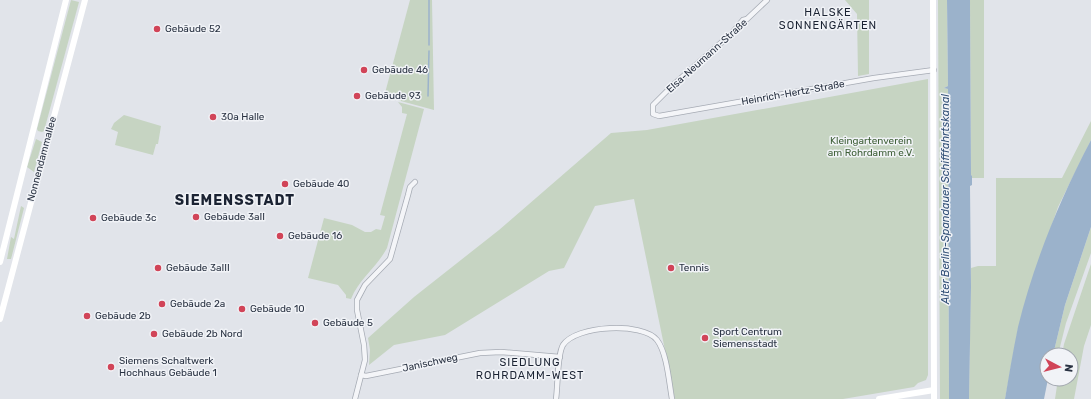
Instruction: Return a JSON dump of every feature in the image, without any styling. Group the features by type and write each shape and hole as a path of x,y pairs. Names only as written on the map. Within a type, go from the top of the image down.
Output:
{"main road":[{"name":"Nonnendammallee","path":"0,262 66,0"},
{"name":"Nonnendammallee","path":"0,319 84,0"},
{"path":"933,0 934,399"},
{"path":"878,399 934,390"}],"street":[{"name":"Elsa-Neumann-Straße","path":"653,114 653,105 672,86 768,0"},
{"name":"Heinrich-Hertz-Straße","path":"653,114 659,116 874,78 934,70"},
{"path":"355,399 365,354 357,310 359,295 365,285 390,258 409,191 415,182"},
{"path":"556,399 560,356 562,348 567,340 577,334 587,331 614,329 632,330 652,336 657,340 663,353 672,399"},
{"name":"Janischweg","path":"361,375 366,376 485,353 560,356"}],"green space":[{"path":"71,0 79,2 44,131 42,132 38,131 37,129"},
{"path":"410,0 432,0 434,110 386,97 385,93"},
{"name":"HALSKE SONNENGÄRTEN","path":"845,0 869,0 869,74 858,76 857,14"},
{"path":"938,0 947,0 948,86 944,88 948,89 949,399 940,399"},
{"path":"970,0 984,0 984,178 972,178 971,175"},
{"name":"Kleingartenverein am Rohrdamm e.V.","path":"928,79 928,375 926,380 918,383 914,387 843,399 675,399 634,199 595,206 564,268 549,271 445,335 394,345 369,365 370,350 368,338 414,297 499,230 611,133 647,130"},
{"path":"398,102 424,109 387,248 354,292 351,299 346,298 346,295 338,285 308,278 324,218 352,225 365,232 371,232 376,229 381,230 385,216 380,215 407,114 402,113 402,107"},
{"path":"124,115 161,126 158,144 156,144 153,155 115,145 118,132 111,129 114,123"},
{"path":"1091,121 1091,140 1058,207 1025,303 1018,329 1005,399 969,399 971,268 978,266 996,266 996,178 1062,178"},
{"path":"36,139 42,142 34,172 27,167"},
{"path":"21,206 24,208 11,259 7,259 11,237 14,239"},
{"path":"1091,227 1091,253 1066,323 1060,347 1055,347 1065,305"},
{"path":"1091,264 1091,325 1084,346 1079,372 1079,347 1063,347"},
{"path":"1057,387 1076,387 1074,399 1055,399"}],"water":[{"path":"947,0 970,0 972,185 970,186 971,287 969,399 949,399 948,89 944,88 948,86"},
{"path":"1091,140 1091,227 1065,305 1055,347 1039,347 1039,387 1046,387 1044,399 1005,399 1018,327 1024,303 1058,208"}],"waterway":[{"path":"429,0 429,45"},
{"path":"428,96 429,51"}],"place":[{"name":"Gebäude 52","path":"157,29"},
{"name":"Gebäude 46","path":"364,70"},
{"name":"Gebäude 93","path":"357,96"},
{"name":"30a Halle","path":"213,117"},
{"name":"Gebäude 40","path":"285,184"},
{"name":"Gebäude 3aII","path":"196,217"},
{"name":"Gebäude 3c","path":"93,218"},
{"name":"Gebäude 16","path":"280,236"},
{"name":"Gebäude 3aIII","path":"158,268"},
{"name":"Tennis","path":"671,268"},
{"name":"Gebäude 2a","path":"162,304"},
{"name":"Gebäude 10","path":"242,309"},
{"name":"Gebäude 2b","path":"87,316"},
{"name":"Gebäude 5","path":"315,323"},
{"name":"Gebäude 2b Nord","path":"154,334"},
{"name":"Sport Centrum Siemensstadt","path":"705,338"},
{"name":"Siemens Schaltwerk Hochhaus Gebäude 1","path":"111,367"}],"district":[{"name":"HALSKE SONNENGÄRTEN","path":"828,18"},
{"name":"SIEMENSSTADT","path":"235,200"},
{"name":"SIEDLUNG ROHRDAMM-WEST","path":"530,368"}],"water label":[{"name":"Alter Berlin-Spandauer Schifffahrtskanal","path":"945,199"}]}
